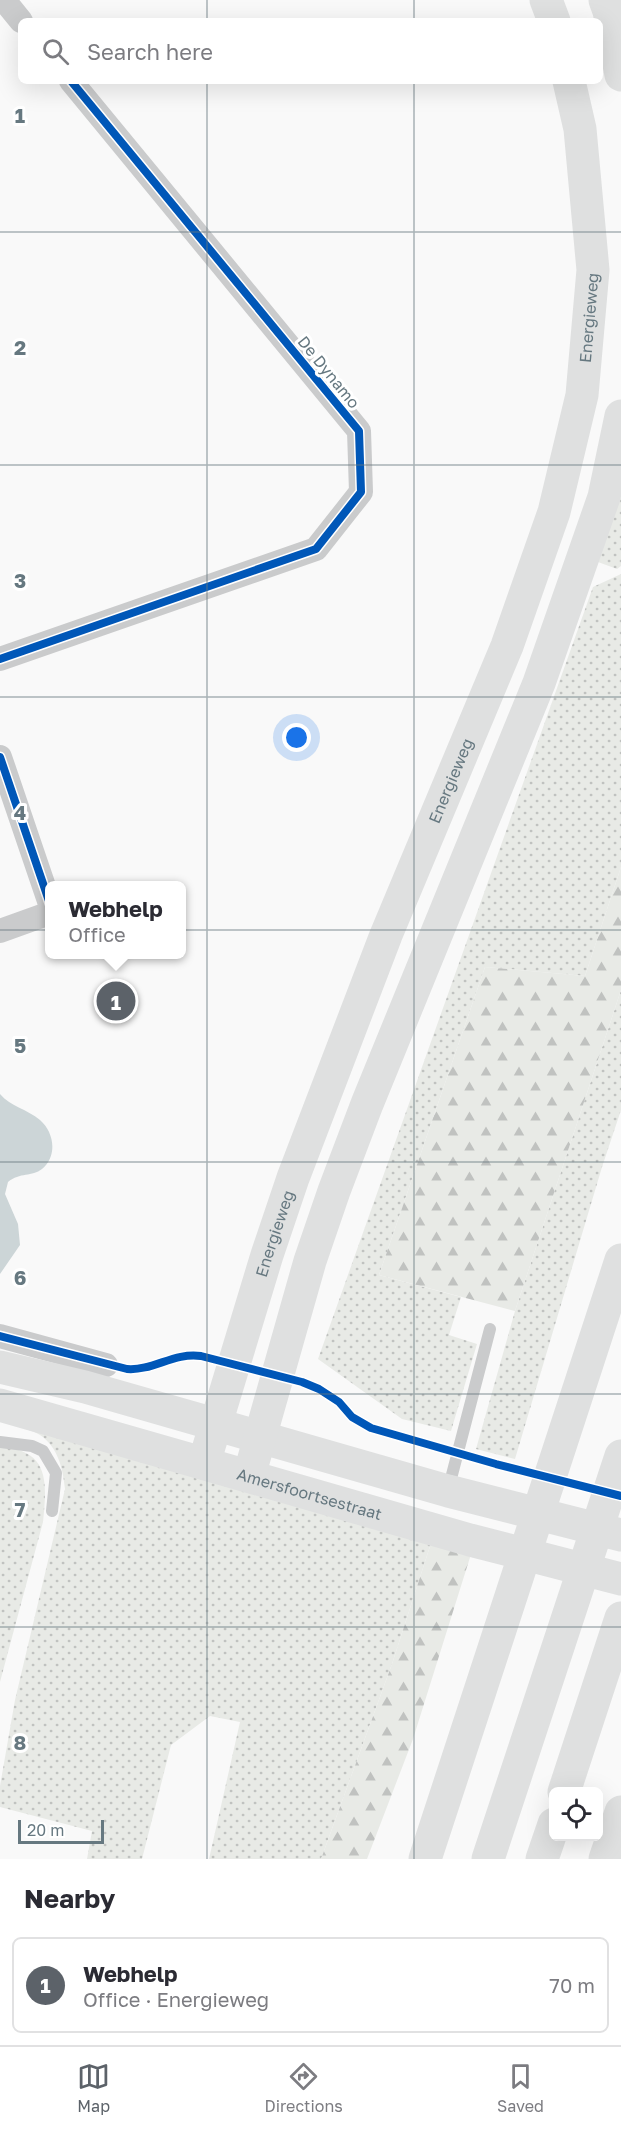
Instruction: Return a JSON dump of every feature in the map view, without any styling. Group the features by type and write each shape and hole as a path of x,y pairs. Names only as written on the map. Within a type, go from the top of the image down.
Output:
{"main road":[{"path":"546,0 553,18"},
{"path":"604,0 609,11 621,75"},
{"name":"Energieweg","path":"204,1463 267,1255 293,1178 386,935 507,646 554,512 582,395 593,270 580,129 570,84"},
{"path":"249,1476 310,1261 327,1211 367,1104 539,683 604,497 621,416"},
{"path":"425,1859 621,1260"},
{"path":"0,1367 85,1387 448,1491 621,1535"},
{"name":"Amersfoortsestraat","path":"0,1405 470,1540 621,1579"},
{"path":"488,1859 621,1456"},
{"path":"565,1787 621,1618"},
{"path":"605,1859 621,1812"},
{"path":"414,1859 436,1825"},
{"path":"542,1859 549,1839"}],"street":[{"path":"4,0 19,18"},
{"name":"De Dynamo","path":"0,659 316,549 361,492 359,431 73,84"},
{"path":"0,757 45,889"},
{"path":"0,931 45,915"},
{"path":"0,1336 106,1365"}],"lane":[{"path":"448,1491 490,1329"},
{"path":"0,1442 32,1446 43,1451 56,1473 52,1511"}],"green space":[{"path":"621,484 621,566 617,569 598,562"},
{"path":"621,574 621,867 585,976 485,967 379,1275 461,1297 449,1335 477,1344 451,1431 402,1419 318,1359 593,587"},
{"path":"621,867 621,990 515,1311 379,1275 485,967 585,976"},
{"path":"621,990 621,1110 515,1459 476,1449 515,1311"},
{"path":"13,1425 432,1540 392,1664 321,1859 209,1859 240,1722 210,1716 171,1745 142,1859 87,1859 92,1831 0,1807 0,1786 15,1700 65,1489 61,1466 51,1446 37,1433"},
{"path":"0,1447 16,1449 28,1454 37,1462 42,1471 45,1494 43,1522 0,1682"},
{"path":"432,1540 472,1551 413,1739 367,1859 321,1859 392,1664"}],"shaded area":[{"path":"0,1094 45,1125 51,1137 52,1151 47,1164 42,1169 8,1182 5,1194 18,1224 20,1245 0,1274"}],"cycle path":[{"path":"0,659 316,549 361,492 359,431 73,84"},
{"path":"0,757 45,889"},
{"path":"0,1336 127,1369 137,1369 191,1355 302,1382 319,1389 339,1402 352,1417 371,1428 496,1464 621,1496"}],"place":[{"name":"Webhelp","path":"116,1001"}]}
